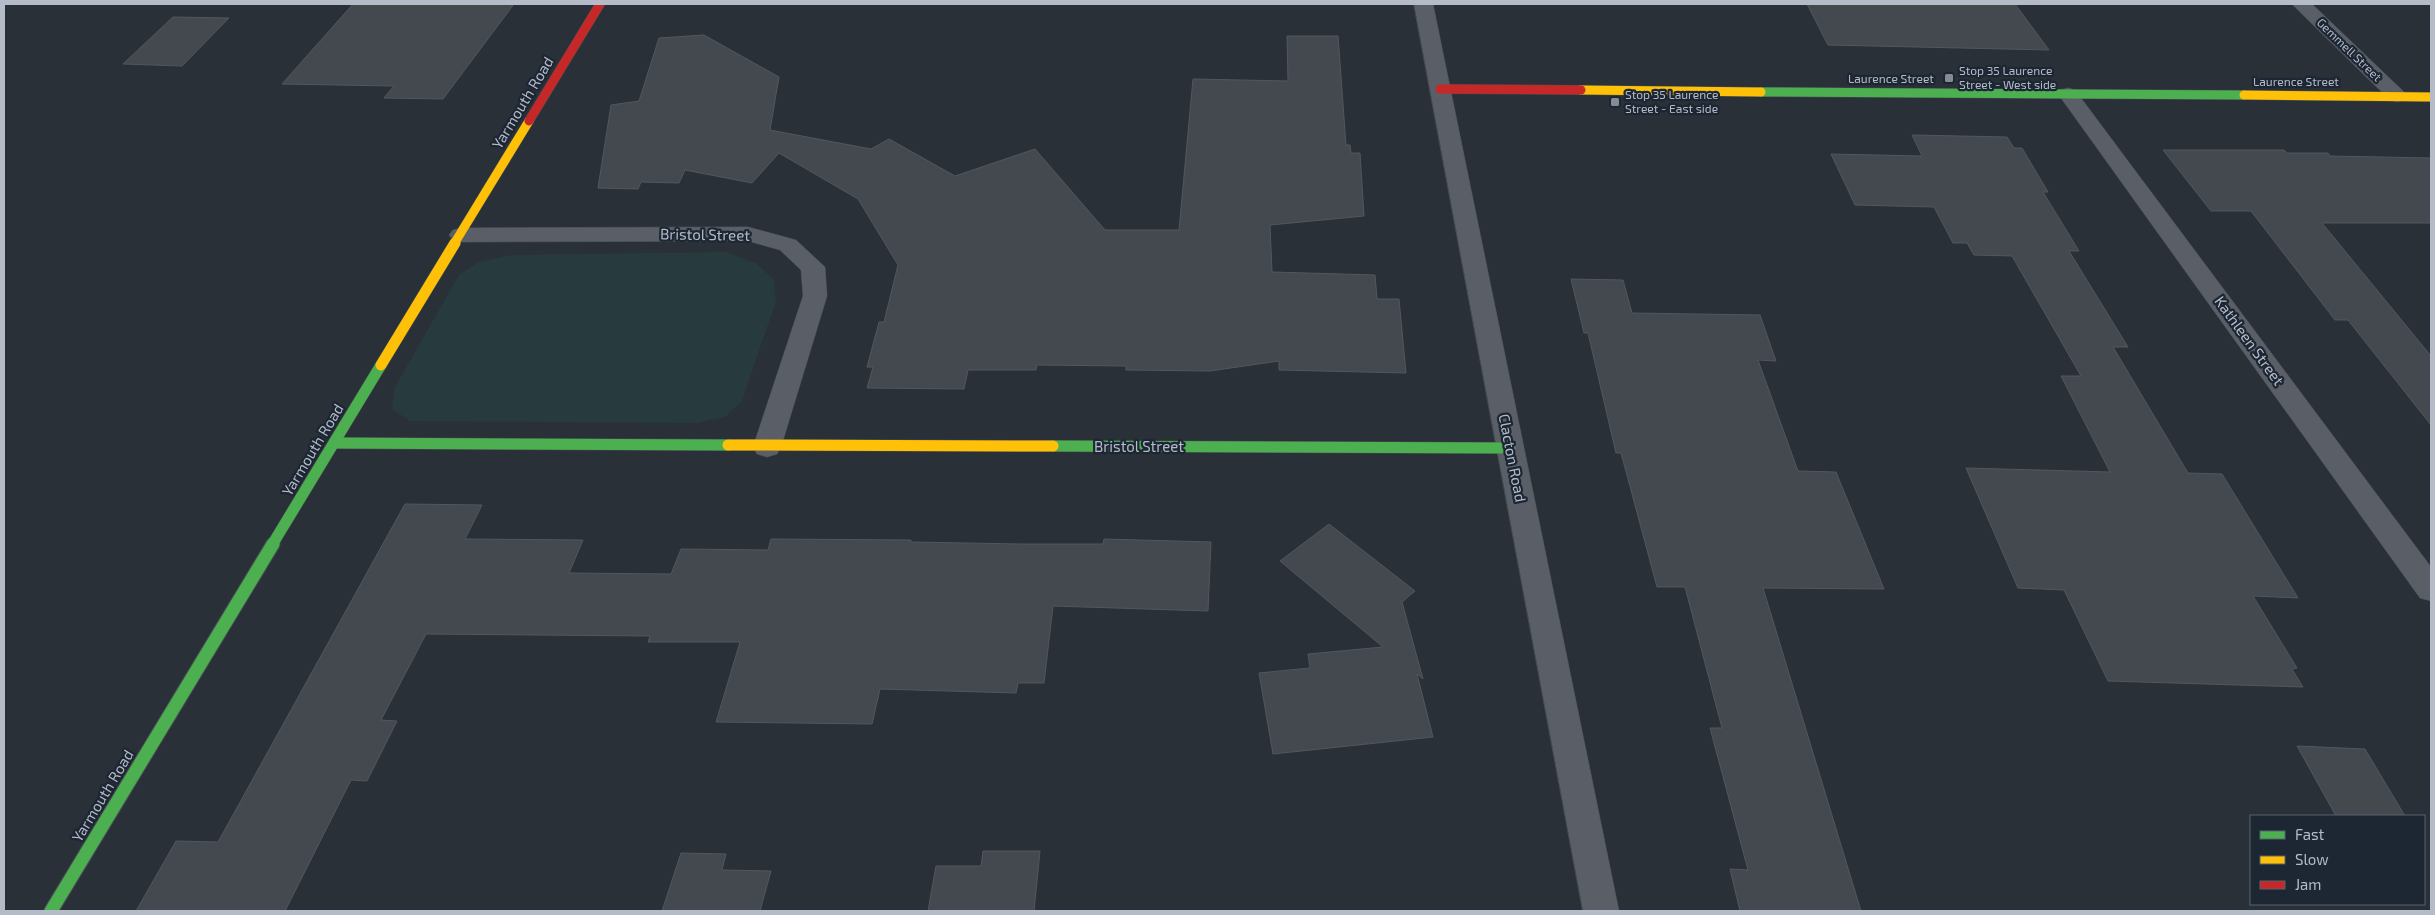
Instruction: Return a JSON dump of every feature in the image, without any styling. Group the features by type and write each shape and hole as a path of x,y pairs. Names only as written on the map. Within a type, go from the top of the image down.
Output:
{"street":[{"name":"Yarmouth Road","path":"51,911 600,4"},
{"name":"Clacton Road","path":"1423,4 1601,911"},
{"name":"Gemmell Street","path":"2301,4 2396,96"},
{"name":"Laurence Street","path":"1440,89 2431,97"},
{"name":"Kathleen Street","path":"2068,94 2431,589"},
{"name":"Bristol Street","path":"461,236 748,234 788,245 813,267 816,296 767,446"},
{"name":"Bristol Street","path":"335,444 1510,448"}],"green space":[{"path":"726,252 757,264 774,280 776,301 742,401 725,417 696,423 410,421 392,409 395,387 459,275 478,262 511,255"}],"building":[{"path":"353,4 514,4 443,99 384,98 394,86 282,84"},
{"path":"1807,4 2015,4 2049,50 1828,45"},
{"path":"173,17 229,18 182,66 123,64"},
{"path":"704,35 779,77 770,130 871,149 889,139 955,176 1035,149 1105,230 1179,230 1193,79 1288,81 1287,36 1338,36 1346,145 1350,145 1351,153 1360,153 1364,216 1270,225 1272,272 1375,275 1377,299 1399,299 1406,373 1279,370 1279,361 1210,371 1126,370 1126,366 1037,365 1036,370 968,370 964,389 867,388 873,367 867,367 879,322 884,322 898,265 858,199 779,153 752,183 685,170 679,183 641,182 638,189 598,188 611,105 639,101 659,38"},
{"path":"1912,135 2007,137 2014,148 2022,148 2048,192 2043,192 2079,251 2069,251 2128,347 2113,347 2188,473 2222,474 2298,598 2253,596 2297,668 2292,669 2303,687 2108,681 2064,590 2018,588 1966,468 2110,472 2061,376 2081,376 2012,256 1974,255 1967,243 1953,243 1934,207 1855,205 1831,154 1922,156"},
{"path":"2163,150 2284,150 2287,153 2328,153 2330,156 2431,158 2431,223 2322,223 2431,356 2431,425 2348,320 2335,320 2251,211 2211,211"},
{"path":"1571,279 1623,280 1632,313 1760,315 1776,361 1758,360 1798,471 1836,472 1884,589 1763,588 1861,911 1740,911 1730,869 1748,870 1710,728 1722,728 1685,587 1657,587 1621,453 1616,453 1588,333 1584,333"},
{"path":"405,504 482,505 465,539 583,540 569,573 671,574 681,549 768,550 771,539 911,540 911,542 1021,544 1103,544 1104,539 1211,542 1208,611 1053,606 1044,683 1018,683 1016,693 880,689 872,724 716,722 740,642 648,642 650,636 426,634 381,720 397,721 367,781 351,780 285,911 136,911 176,841 218,842"},
{"path":"1329,524 1415,591 1402,602 1423,679 1417,674 1433,737 1273,754 1259,673 1310,668 1308,654 1383,647 1280,561"},
{"path":"2297,746 2365,749 2404,815 2335,815"},
{"path":"983,851 1040,851 1034,911 928,911 936,866 981,866"},
{"path":"681,853 726,854 722,870 771,871 760,911 662,911"}],"traffic: fast":[{"path":"1761,92 2244,95"},
{"path":"51,911 381,365"},
{"path":"335,443 728,445"},
{"path":"1053,446 1510,448"}],"traffic: slow":[{"path":"1581,90 1761,92"},
{"path":"2244,95 2431,97"},
{"path":"381,365 529,121"},
{"path":"728,445 1053,446"}],"traffic: jam":[{"path":"529,121 600,4"},
{"path":"1440,89 1581,90"}],"place":[{"name":"Stop 35 Laurence Street - West side","path":"1949,78"},
{"name":"Stop 35 Laurence Street - East side","path":"1615,102"}]}
